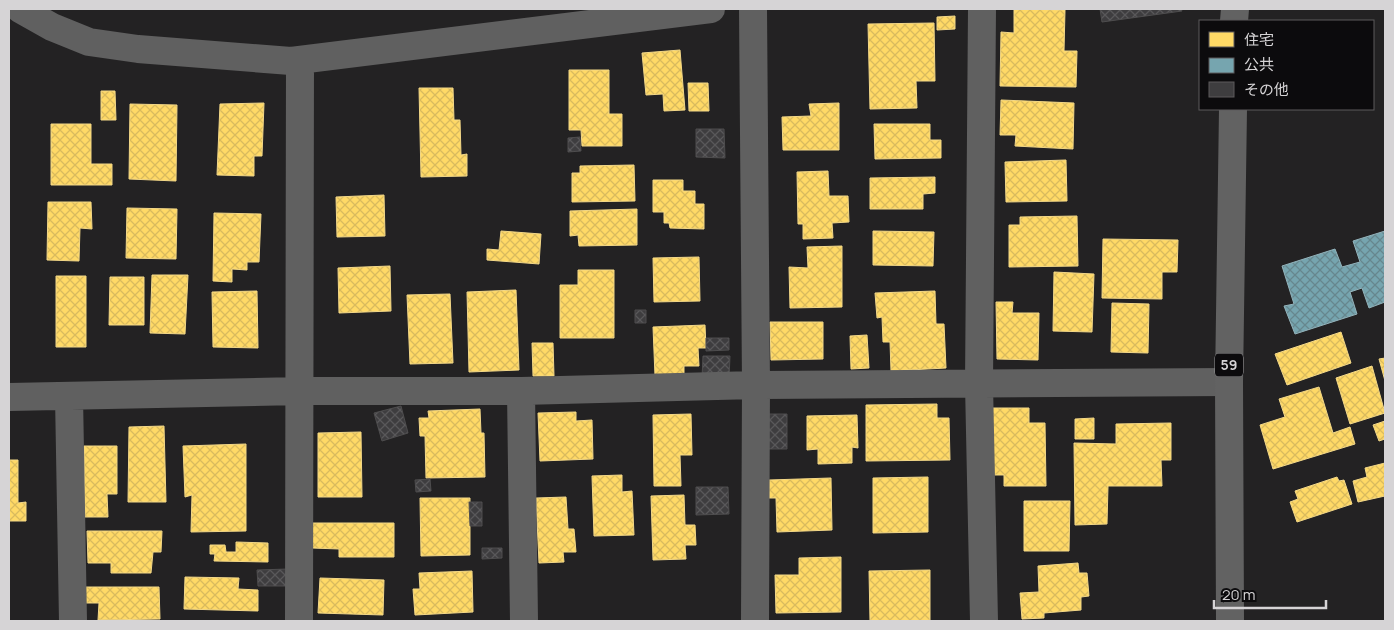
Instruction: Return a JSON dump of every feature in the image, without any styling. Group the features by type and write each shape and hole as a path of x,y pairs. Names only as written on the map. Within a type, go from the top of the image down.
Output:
{"main road":[{"name":"59","path":"1230,621 1229,382 1233,110"}],"street":[{"path":"20,9 52,27 89,42 138,49 291,61 711,9"},
{"path":"754,9 755,621"},
{"path":"982,9 980,384 984,621"},
{"path":"299,621 300,60"},
{"path":"9,397 299,391 522,391 756,385 1229,382"},
{"path":"522,391 524,621"},
{"path":"69,396 72,621"}],"building: 住宅":[{"path":"1014,9 1065,10 1064,51 1077,51 1076,87 1000,86 1001,32 1014,33"},
{"path":"955,16 955,29 937,30 937,17"},
{"path":"934,23 935,81 916,81 917,108 870,109 868,24"},
{"path":"680,50 685,110 664,111 663,94 646,95 642,53"},
{"path":"569,70 609,70 609,114 622,114 622,146 582,146 581,130 569,130"},
{"path":"688,83 708,83 709,111 689,111"},
{"path":"419,88 453,88 454,120 460,120 461,155 467,154 467,176 421,177"},
{"path":"101,91 115,91 116,120 101,120"},
{"path":"1001,100 1074,103 1073,149 1015,146 1016,135 1000,135"},
{"path":"264,103 262,156 254,156 254,176 217,175 220,104"},
{"path":"839,103 839,150 783,150 782,117 811,116 809,104"},
{"path":"130,104 177,105 176,181 129,179"},
{"path":"51,124 91,124 91,164 112,164 112,185 51,185"},
{"path":"874,124 930,124 930,140 941,140 941,158 875,159"},
{"path":"1066,160 1067,201 1006,202 1005,162"},
{"path":"634,165 635,201 572,202 572,173 580,173 580,166"},
{"path":"828,171 829,196 848,196 849,222 832,223 833,238 803,239 803,224 798,224 797,172"},
{"path":"935,177 935,193 923,194 923,209 870,209 870,178"},
{"path":"653,180 683,180 683,191 695,191 695,204 704,204 704,229 670,228 669,223 664,223 664,212 653,212"},
{"path":"384,195 385,236 337,237 336,197"},
{"path":"48,202 91,202 92,229 80,228 79,261 47,260"},
{"path":"127,208 177,209 176,259 126,258"},
{"path":"637,209 637,245 579,246 578,235 570,236 570,211"},
{"path":"214,213 261,214 259,262 247,262 247,270 232,269 232,282 213,281"},
{"path":"1077,216 1078,266 1009,267 1009,225 1020,225 1020,217"},
{"path":"501,231 541,234 539,264 487,260 487,249 499,250"},
{"path":"873,231 934,232 933,266 873,265"},
{"path":"1103,239 1178,240 1177,272 1162,272 1162,299 1102,298"},
{"path":"842,246 842,307 790,308 789,267 808,268 807,247"},
{"path":"699,257 700,301 654,302 653,258"},
{"path":"390,266 391,311 339,313 338,268"},
{"path":"578,270 614,270 614,338 560,338 560,285 578,285"},
{"path":"1054,272 1094,274 1092,332 1053,331"},
{"path":"152,275 188,275 185,334 150,333"},
{"path":"56,276 86,276 86,347 56,347"},
{"path":"110,277 144,277 144,325 109,325"},
{"path":"516,290 519,370 469,372 467,292"},
{"path":"257,291 258,348 213,347 212,292"},
{"path":"935,291 936,324 944,324 946,368 891,371 890,342 883,342 882,317 877,318 875,293"},
{"path":"450,294 453,363 410,364 407,295"},
{"path":"996,302 1013,302 1012,313 1039,313 1038,360 997,359"},
{"path":"1112,303 1149,304 1148,353 1111,352"},
{"path":"770,322 823,322 823,359 771,360"},
{"path":"705,325 706,348 698,348 699,366 684,366 684,375 655,376 653,327"},
{"path":"1341,332 1351,363 1287,385 1275,354"},
{"path":"867,335 869,368 851,369 850,336"},
{"path":"532,343 553,343 554,376 533,376"},
{"path":"1385,358 1385,381 1379,359"},
{"path":"1372,366 1385,413 1350,424 1336,378"},
{"path":"1319,387 1333,433 1350,427 1355,444 1273,469 1260,425 1285,417 1279,399"},
{"path":"937,404 937,418 949,418 950,460 866,461 866,405"},
{"path":"992,408 1029,408 1029,423 1045,423 1046,486 1004,486 1004,475 993,475"},
{"path":"480,409 481,433 484,433 485,477 426,478 425,436 420,436 419,418 429,418 428,411"},
{"path":"576,412 576,421 592,420 593,459 540,461 538,413"},
{"path":"691,414 692,455 680,455 681,486 654,486 653,415"},
{"path":"857,415 858,448 852,447 852,463 818,464 818,449 807,450 807,416"},
{"path":"1094,418 1094,439 1075,439 1075,419"},
{"path":"1385,421 1385,439 1379,441 1373,425"},
{"path":"1171,423 1171,460 1161,460 1162,486 1108,486 1107,524 1075,525 1074,443 1116,444 1116,424"},
{"path":"164,426 166,502 128,502 129,427"},
{"path":"361,432 362,497 318,497 318,433"},
{"path":"246,444 246,531 191,532 192,495 185,497 183,446"},
{"path":"84,446 117,446 117,494 107,494 108,517 85,517"},
{"path":"9,460 18,460 18,503 26,502 26,521 9,521"},
{"path":"1385,463 1385,496 1358,502 1353,481 1367,477 1365,468"},
{"path":"622,475 622,492 632,491 634,535 594,536 592,476"},
{"path":"928,477 928,532 873,533 873,478"},
{"path":"1337,477 1339,481 1344,480 1352,504 1297,522 1290,502 1298,499 1295,491"},
{"path":"831,478 832,530 777,532 776,498 769,498 769,480"},
{"path":"684,495 685,525 695,525 696,545 685,545 686,559 653,560 651,496"},
{"path":"566,497 568,529 574,529 576,552 563,552 564,562 539,563 536,498"},
{"path":"420,498 470,498 470,555 421,556"},
{"path":"1024,501 1070,501 1069,551 1024,551"},
{"path":"312,523 394,523 394,557 339,557 339,549 312,548"},
{"path":"87,531 162,531 161,552 153,552 151,573 111,573 111,563 88,563"},
{"path":"236,542 268,543 268,562 214,561 215,554 210,554 210,545 225,545 226,552 236,552"},
{"path":"841,557 841,612 776,613 775,575 799,575 799,558"},
{"path":"1078,563 1079,573 1087,573 1089,596 1081,597 1081,610 1044,613 1044,618 1022,619 1020,593 1039,592 1038,566"},
{"path":"930,570 930,621 870,621 869,571"},
{"path":"472,571 473,612 415,615 413,589 420,589 419,573"},
{"path":"185,577 239,578 238,589 258,590 258,611 184,609"},
{"path":"320,578 384,580 383,615 318,613"},
{"path":"83,587 159,587 160,619 98,620 99,603 83,603"}],"building: 公共":[{"path":"1385,231 1385,302 1369,308 1362,288 1350,292 1357,314 1295,334 1284,306 1294,304 1282,266 1335,249 1342,267 1360,262 1353,241"}],"building: その他":[{"path":"1100,9 1181,9 1182,11 1102,22"},
{"path":"696,129 724,129 725,158 696,157"},
{"path":"580,137 581,151 568,152 568,138"},
{"path":"635,310 646,310 646,323 635,323"},
{"path":"706,338 729,338 729,350 706,351"},
{"path":"703,356 730,356 729,379 702,378"},
{"path":"401,406 408,433 382,441 374,413"},
{"path":"767,414 787,414 787,449 768,449"},
{"path":"430,479 431,491 416,492 415,480"},
{"path":"696,487 728,487 729,514 696,515"},
{"path":"469,502 482,502 482,526 470,526"},
{"path":"482,548 502,548 502,558 482,559"},
{"path":"288,569 288,586 258,586 257,570"}]}
